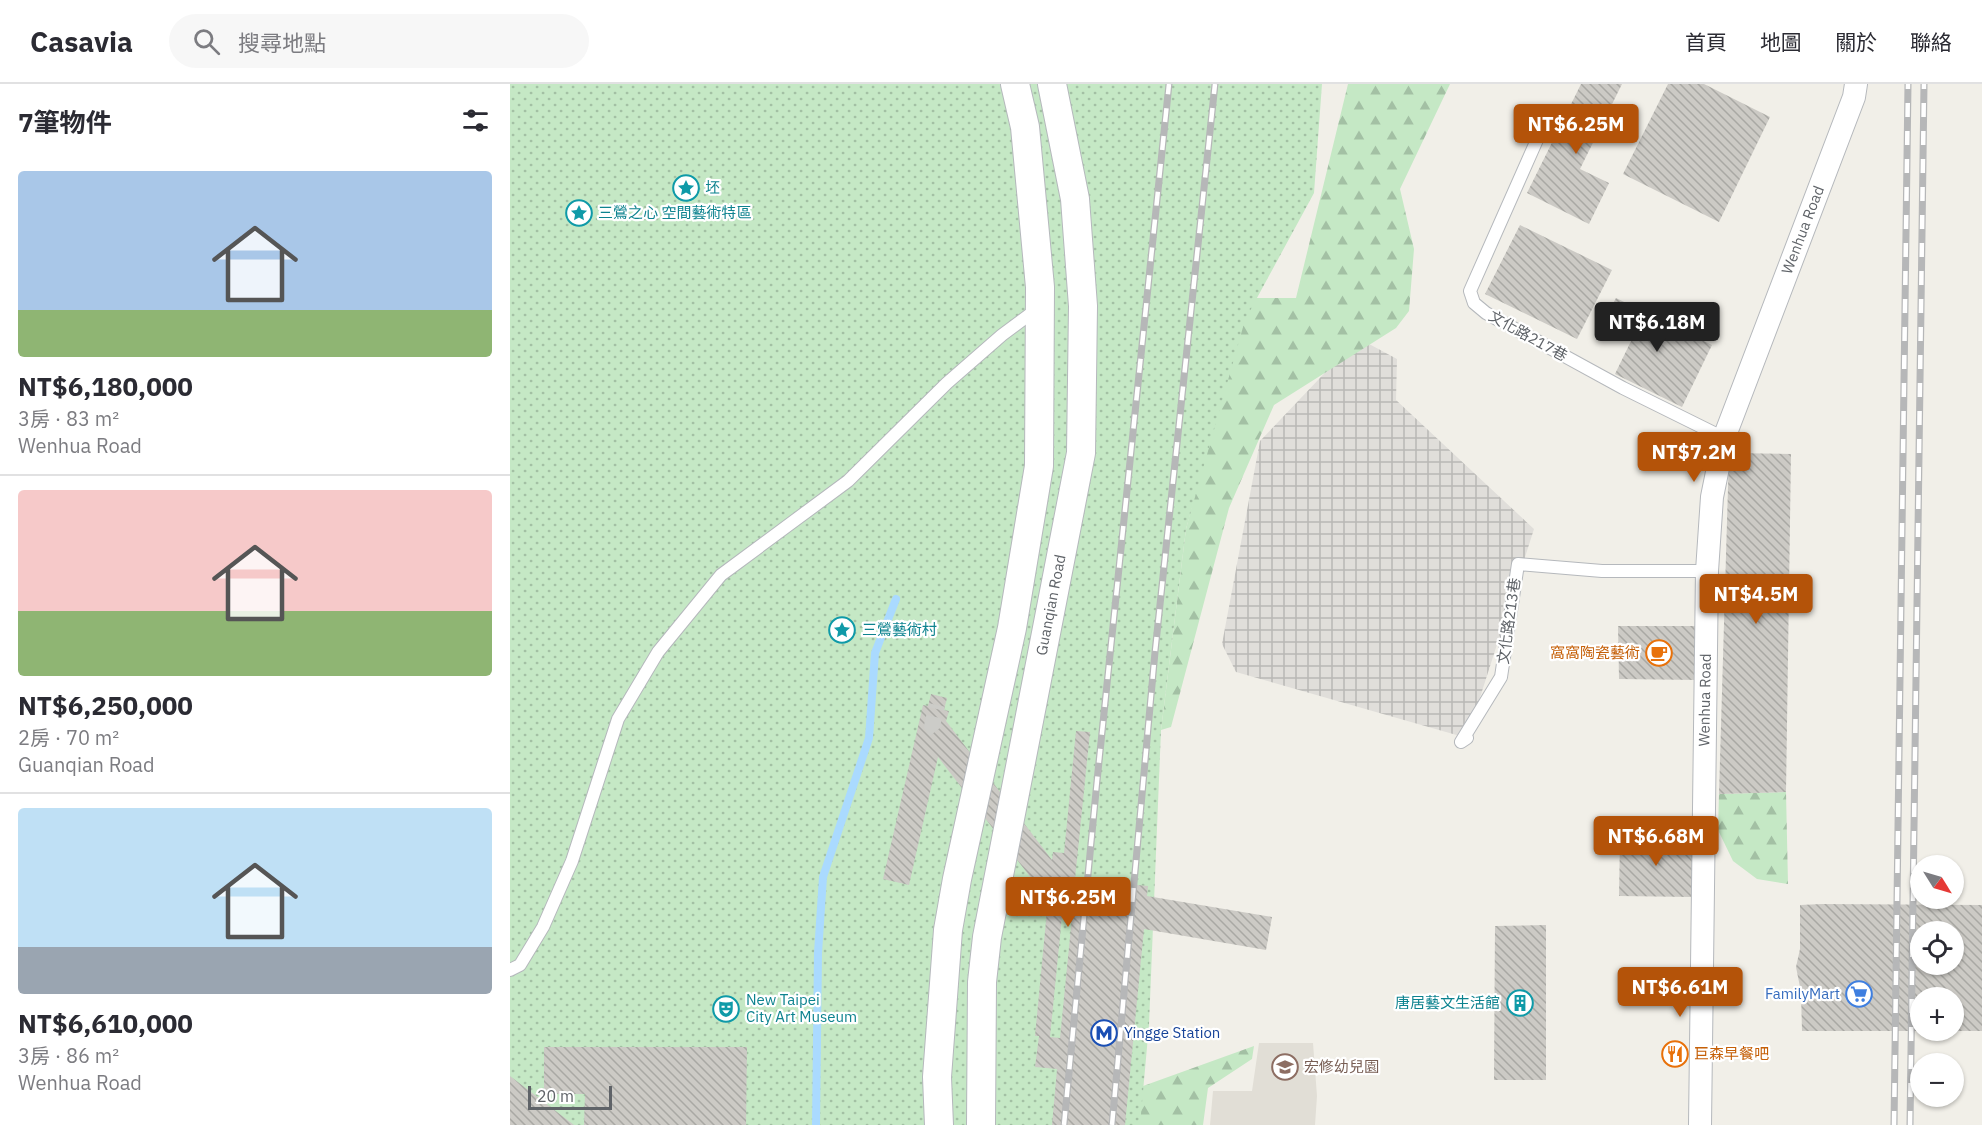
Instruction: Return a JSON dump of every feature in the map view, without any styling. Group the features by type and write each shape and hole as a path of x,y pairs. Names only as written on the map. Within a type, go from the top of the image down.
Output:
{"street":[{"path":"939,1125 937,1077 948,930 1012,628 1039,466 1040,286 1028,151 1015,84"},
{"name":"Guanqian Road","path":"981,1125 982,982 987,937 1081,453 1083,306 1075,199 1052,84"},
{"name":"Wenhua Road","path":"1700,1125 1707,571 1712,497 1724,438 1854,97 1856,84"}],"lane":[{"name":"文化路217巷","path":"1544,124 1470,291 1474,303 1486,313 1623,388 1724,438"},
{"path":"510,970 520,965 543,927 572,861 618,719 658,652 721,575 848,481 947,382 1002,335 1040,307"},
{"name":"文化路213巷","path":"1467,738 1461,742 1501,677 1518,564 1602,571 1707,571"}],"shaded area":[{"path":"1358,338 1397,359 1396,400 1534,529 1467,738 1236,672 1222,644 1260,441"},
{"name":"宏修幼兒園","path":"1259,1043 1313,1043 1317,1096 1315,1125 1210,1125 1213,1091 1252,1091"}],"green space":[{"name":"三鶯藝術村","path":"510,84 1322,84 1314,193 1245,320 1186,529 1161,730 1149,1025 1140,1125 510,1125"},
{"path":"1348,84 1450,84 1400,189 1414,249 1409,311 1396,328 1274,405 1229,508 1171,727 1161,730 1186,529 1246,298 1296,298"},
{"path":"1786,792 1788,884 1757,879 1733,861 1718,830 1719,794"},
{"path":"1254,1046 1252,1059 1208,1088 1203,1125 1098,1125 1132,1090"}],"building":[{"path":"1581,84 1622,84 1580,169 1609,183 1589,224 1527,193"},
{"path":"1668,84 1704,84 1770,117 1719,222 1623,174"},
{"path":"1520,225 1612,270 1577,339 1485,294"},
{"path":"1616,298 1712,345 1682,407 1615,374 1632,339 1602,324"},
{"path":"1729,453 1791,454 1786,792 1719,794"},
{"name":"窩窩陶瓷藝術","path":"1618,626 1699,626 1698,680 1619,679"},
{"path":"931,694 947,698 944,710 949,711 946,721 1052,860 1053,852 1064,853 1076,731 1090,732 1075,879 1148,886 1147,896 1272,917 1266,950 1144,929 1125,1125 1052,1125 1057,1069 1035,1067 1039,1036 1035,1036 1048,900 938,757 909,885 883,879 923,705 928,706","holes":["1063,906 1073,907 1060,1038 1050,1037"]},
{"path":"1620,837 1693,837 1692,897 1619,896"},
{"path":"1800,905 1910,905 1910,909 1964,909 1964,905 1982,905 1982,1031 1964,1031 1964,987 1910,987 1910,1031 1802,1031 1801,992 1796,967 1800,949"},
{"name":"唐居藝文生活館","path":"1546,925 1546,1080 1494,1080 1495,926"},
{"name":"New Taipei City Art Museum","path":"544,1047 747,1047 746,1125 584,1125 585,1094 544,1094"},
{"path":"510,1076 574,1125 510,1125"}],"waterway":[{"path":"816,1125 818,953 823,877 869,738 875,653 896,599"}],"tunnel":[{"path":"936,731 932,726 937,705"}],"railway":[{"path":"1064,1125 1169,84"},
{"path":"1112,1125 1155,652 1215,84"},
{"path":"1894,1125 1908,84"},
{"path":"1910,1125 1924,84"}],"place":[{"name":"坯","path":"686,188"},
{"name":"三鶯之心 空間藝術特區","path":"579,213"},
{"name":"三鶯藝術村","path":"842,630"},
{"name":"窩窩陶瓷藝術","path":"1659,653"},
{"name":"FamilyMart","path":"1859,994"},
{"name":"唐居藝文生活館","path":"1520,1003"},
{"name":"New Taipei City Art Museum","path":"726,1009"},
{"name":"Yingge Station","path":"1104,1033"},
{"name":"巨森早餐吧","path":"1675,1054"},
{"name":"宏修幼兒園","path":"1285,1067"}]}
